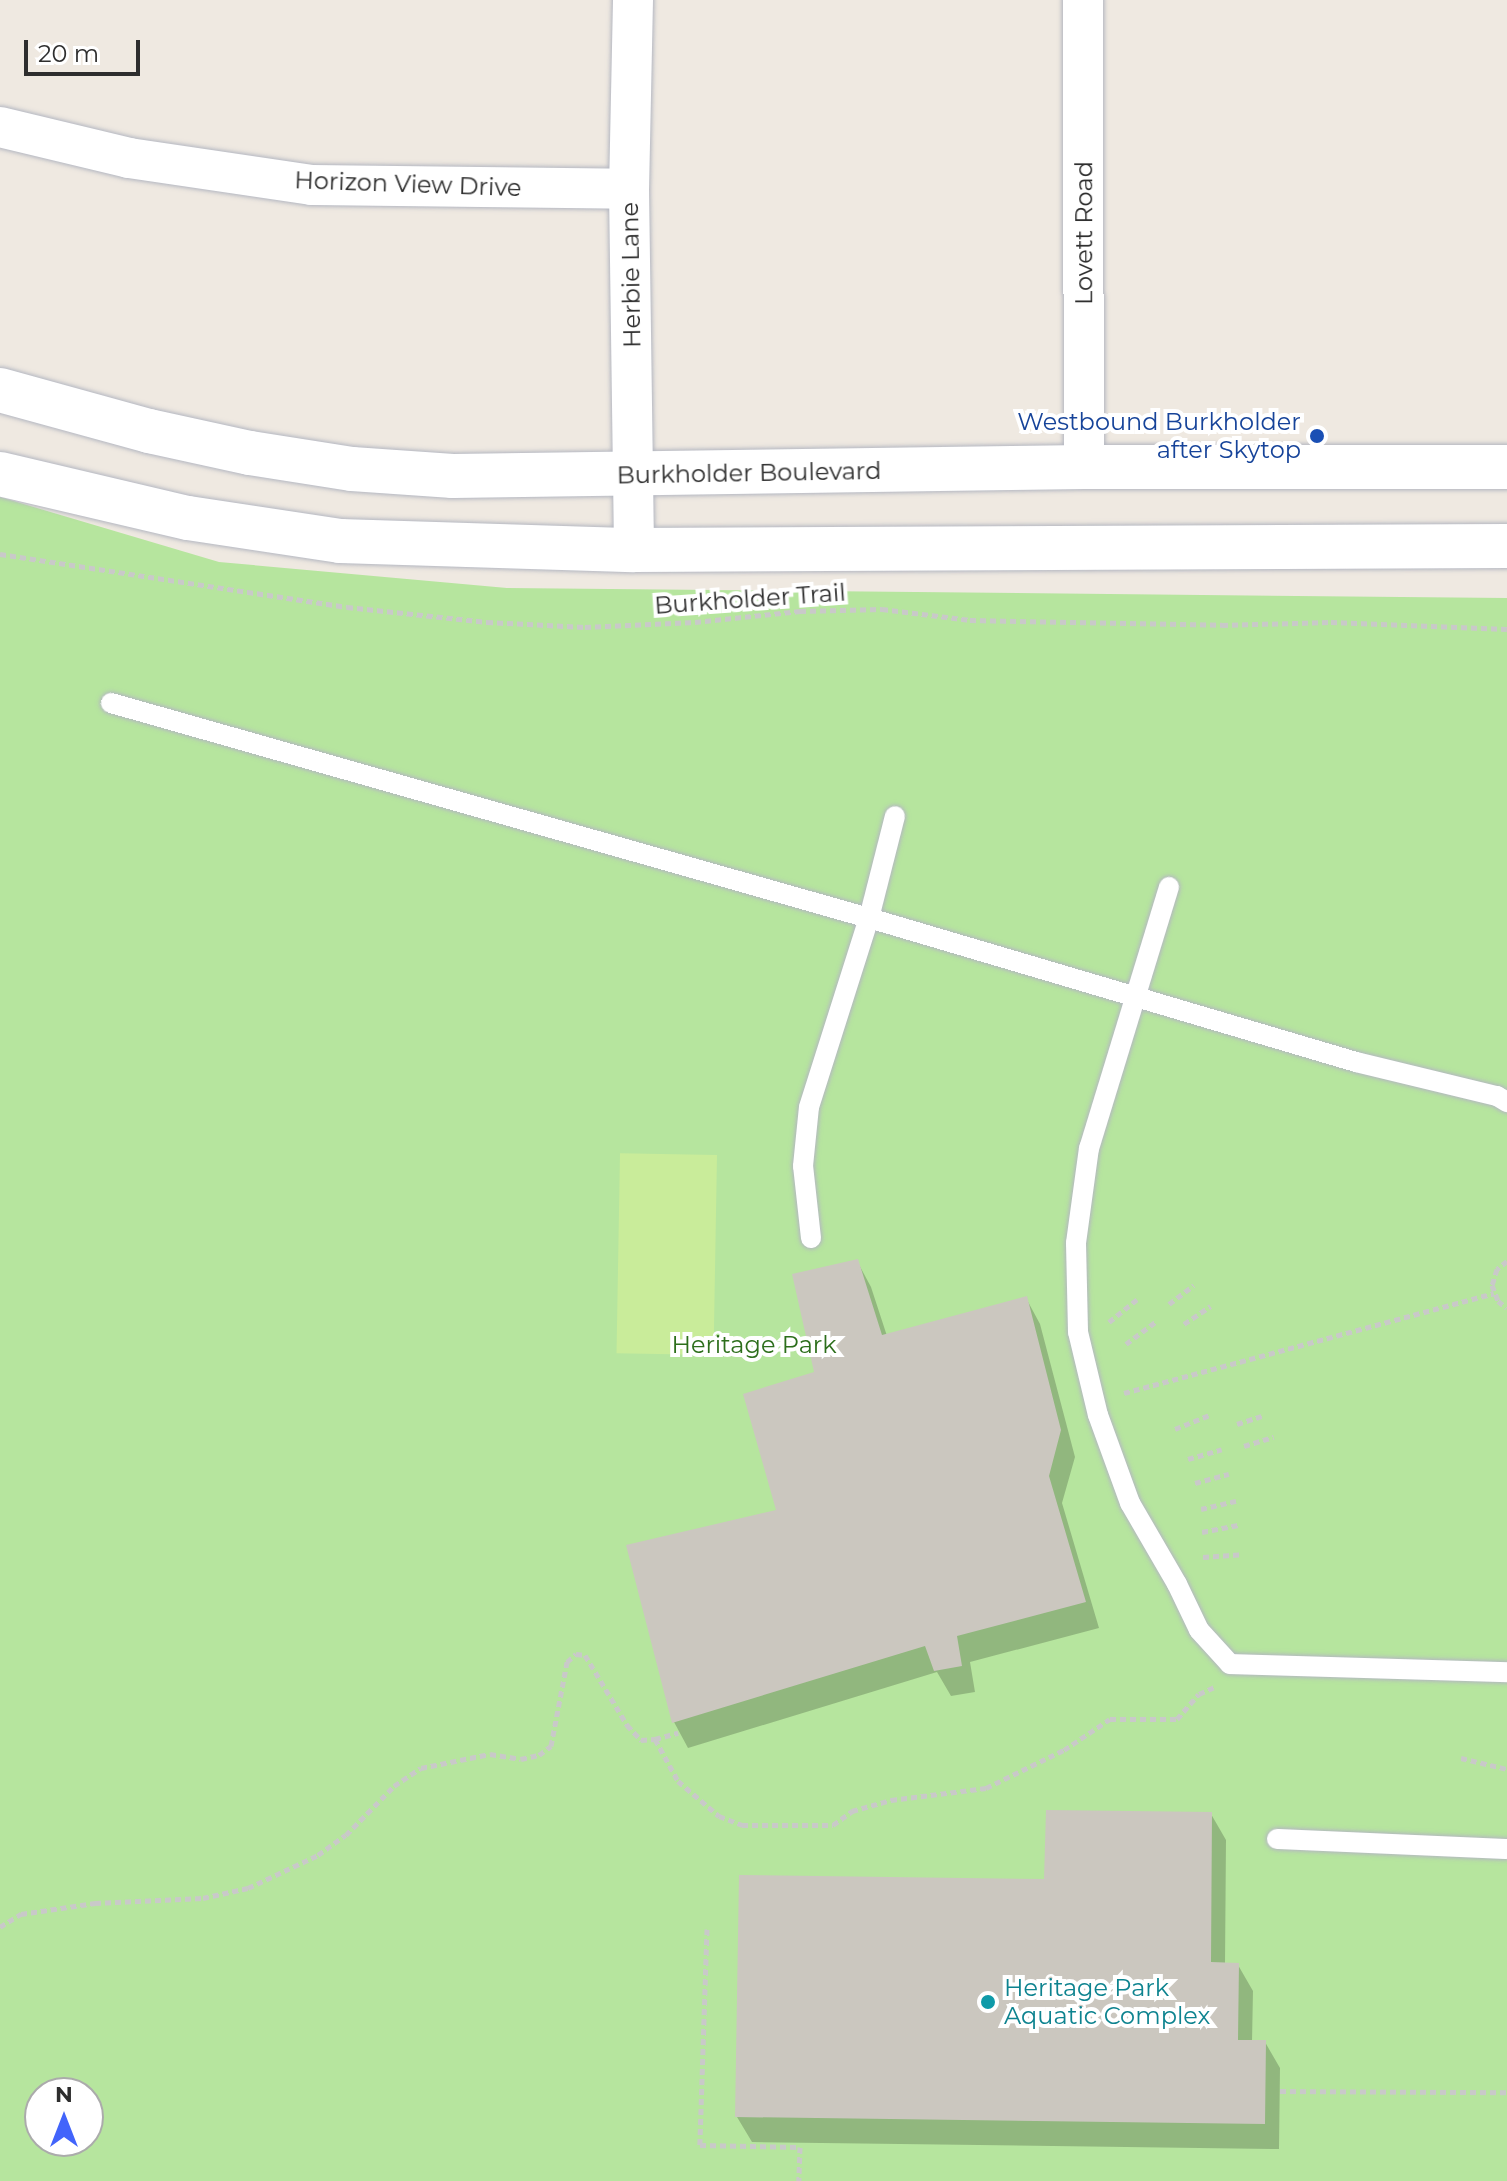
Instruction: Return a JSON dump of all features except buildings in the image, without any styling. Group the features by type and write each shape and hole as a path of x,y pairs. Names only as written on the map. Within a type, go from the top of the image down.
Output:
{"main road":[{"name":"Burkholder Boulevard","path":"0,390 149,431 250,453 352,469 453,476 634,476 1084,467 1507,467"},
{"path":"0,474 188,518 340,541 634,550 1507,546"}],"street":[{"name":"Herbie Lane","path":"633,0 629,189 634,550"},
{"name":"Lovett Road","path":"1083,0 1084,467"},
{"name":"Horizon View Drive","path":"0,127 129,158 312,185 629,189"}],"lane":[{"path":"111,703 869,918 1356,1062 1497,1096 1507,1102"},
{"path":"811,1238 803,1166 809,1107 869,918 895,816"},
{"path":"1169,887 1089,1148 1076,1243 1078,1332 1095,1401 1130,1503 1177,1584 1199,1630 1230,1664 1507,1672"},
{"path":"1277,1839 1507,1849"}],"path":[{"name":"Burkholder Trail","path":"0,554 347,607 515,624 601,626 695,622 800,611 882,609 970,620 1222,625 1331,622 1507,629"},
{"path":"1507,1261 1494,1276 1494,1293 1507,1308"},
{"path":"1169,1304 1194,1285"},
{"path":"1095,1401 1494,1293"},
{"path":"1109,1322 1137,1299"},
{"path":"1184,1324 1211,1306"},
{"path":"1126,1344 1156,1321"},
{"path":"1175,1429 1209,1415"},
{"path":"1237,1424 1265,1415"},
{"path":"1244,1446 1274,1437"},
{"path":"1188,1459 1222,1449"},
{"path":"1195,1483 1229,1474"},
{"path":"1201,1509 1236,1501"},
{"path":"1202,1532 1239,1525"},
{"path":"1203,1557 1242,1554"},
{"path":"0,1927 21,1914 80,1905 203,1898 248,1888 318,1855 346,1835 394,1786 421,1768 490,1754 521,1759 539,1755 551,1746 567,1662 576,1654 585,1655 627,1725 641,1740 678,1733"},
{"path":"655,1739 678,1781 719,1816 742,1825 833,1825 852,1811 891,1800 986,1788 1064,1750 1110,1719 1177,1719 1199,1694 1227,1682"},
{"path":"1461,1758 1507,1769"},
{"path":"707,1929 700,2145 800,2147 799,2181"},
{"path":"1280,2091 1507,2092"}],"green space":[{"name":"Heritage Park","path":"0,497 219,562 507,588 1507,598 1507,2181 0,2181"},
{"path":"620,1153 717,1155 714,1355 617,1353"}],"place":[{"name":"Westbound Burkholder after Skytop","path":"1317,436"},
{"name":"Heritage Park Aquatic Complex","path":"988,2002"}]}
